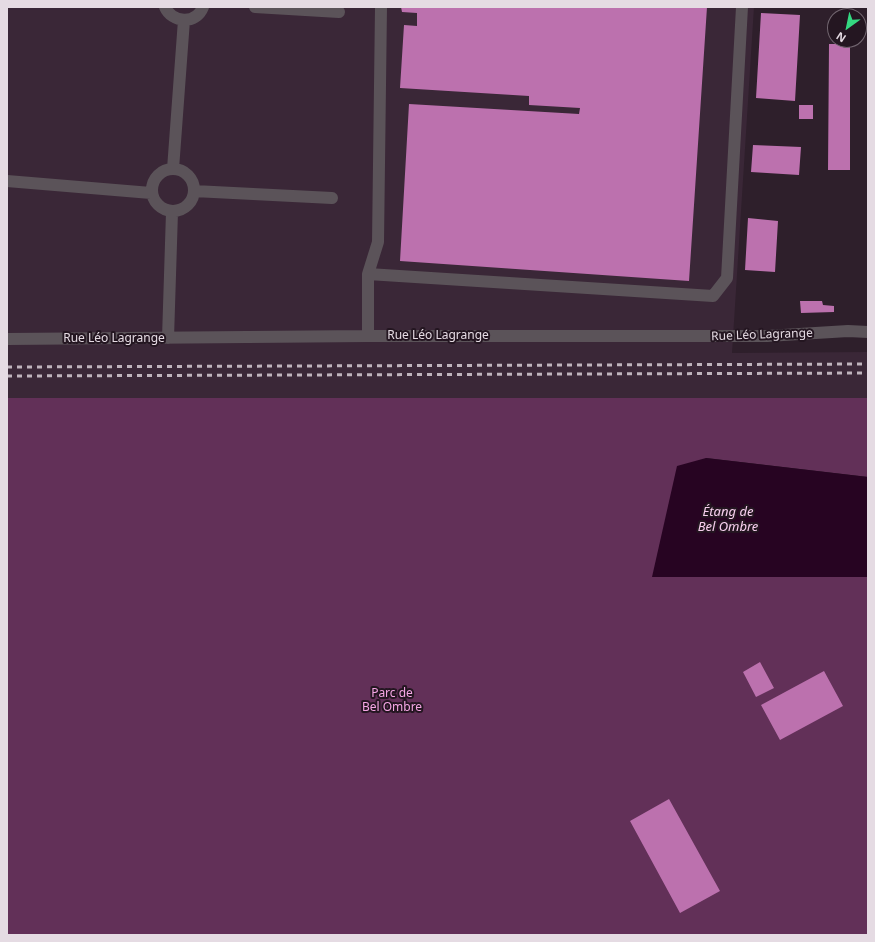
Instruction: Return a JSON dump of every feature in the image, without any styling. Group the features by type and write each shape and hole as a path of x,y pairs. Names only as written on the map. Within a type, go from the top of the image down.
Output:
{"street":[{"path":"164,7 171,16 184,20 197,16 203,7"},
{"path":"256,7 339,12"},
{"path":"368,336 368,274 378,242 381,7"},
{"path":"368,274 713,296 728,278 742,7"},
{"path":"173,169 184,20"},
{"path":"173,169 180,170 190,178 194,191 190,204 184,208 172,212 158,206 154,200 152,186 159,174 173,169"},
{"path":"7,181 152,193"},
{"path":"194,191 332,198"},
{"path":"168,338 172,212"},
{"name":"Rue Léo Lagrange","path":"7,339 368,336 767,336 848,331 868,332"}],"shaded area":[{"path":"7,7 754,7 732,353 868,352 868,398 7,398"}],"green space":[{"name":"Parc de Bel Ombre","path":"7,398 868,398 868,477 706,458 653,577 868,577 868,935 7,935"}],"water":[{"name":"Étang de Bel Ombre","path":"706,458 868,477 868,577 652,577 677,466"}],"building":[{"path":"401,7 707,7 689,281 400,261 409,104 579,114 580,108 529,105 529,96 400,88 404,25 417,26 417,13 402,12"},
{"path":"761,13 800,15 795,101 756,98"},
{"path":"829,48 850,48 850,170 828,170"},
{"path":"799,105 813,105 813,119 799,119"},
{"path":"753,145 801,147 799,175 751,172"},
{"path":"748,218 778,221 775,272 745,270"},
{"path":"800,301 822,301 823,305 834,306 834,312 801,313"},
{"path":"760,662 774,688 756,697 743,672"},
{"path":"824,671 843,706 780,740 761,705"},
{"path":"669,799 720,891 680,913 630,821"}],"railway":[{"path":"7,367 868,364"},
{"path":"7,376 868,373"}]}
